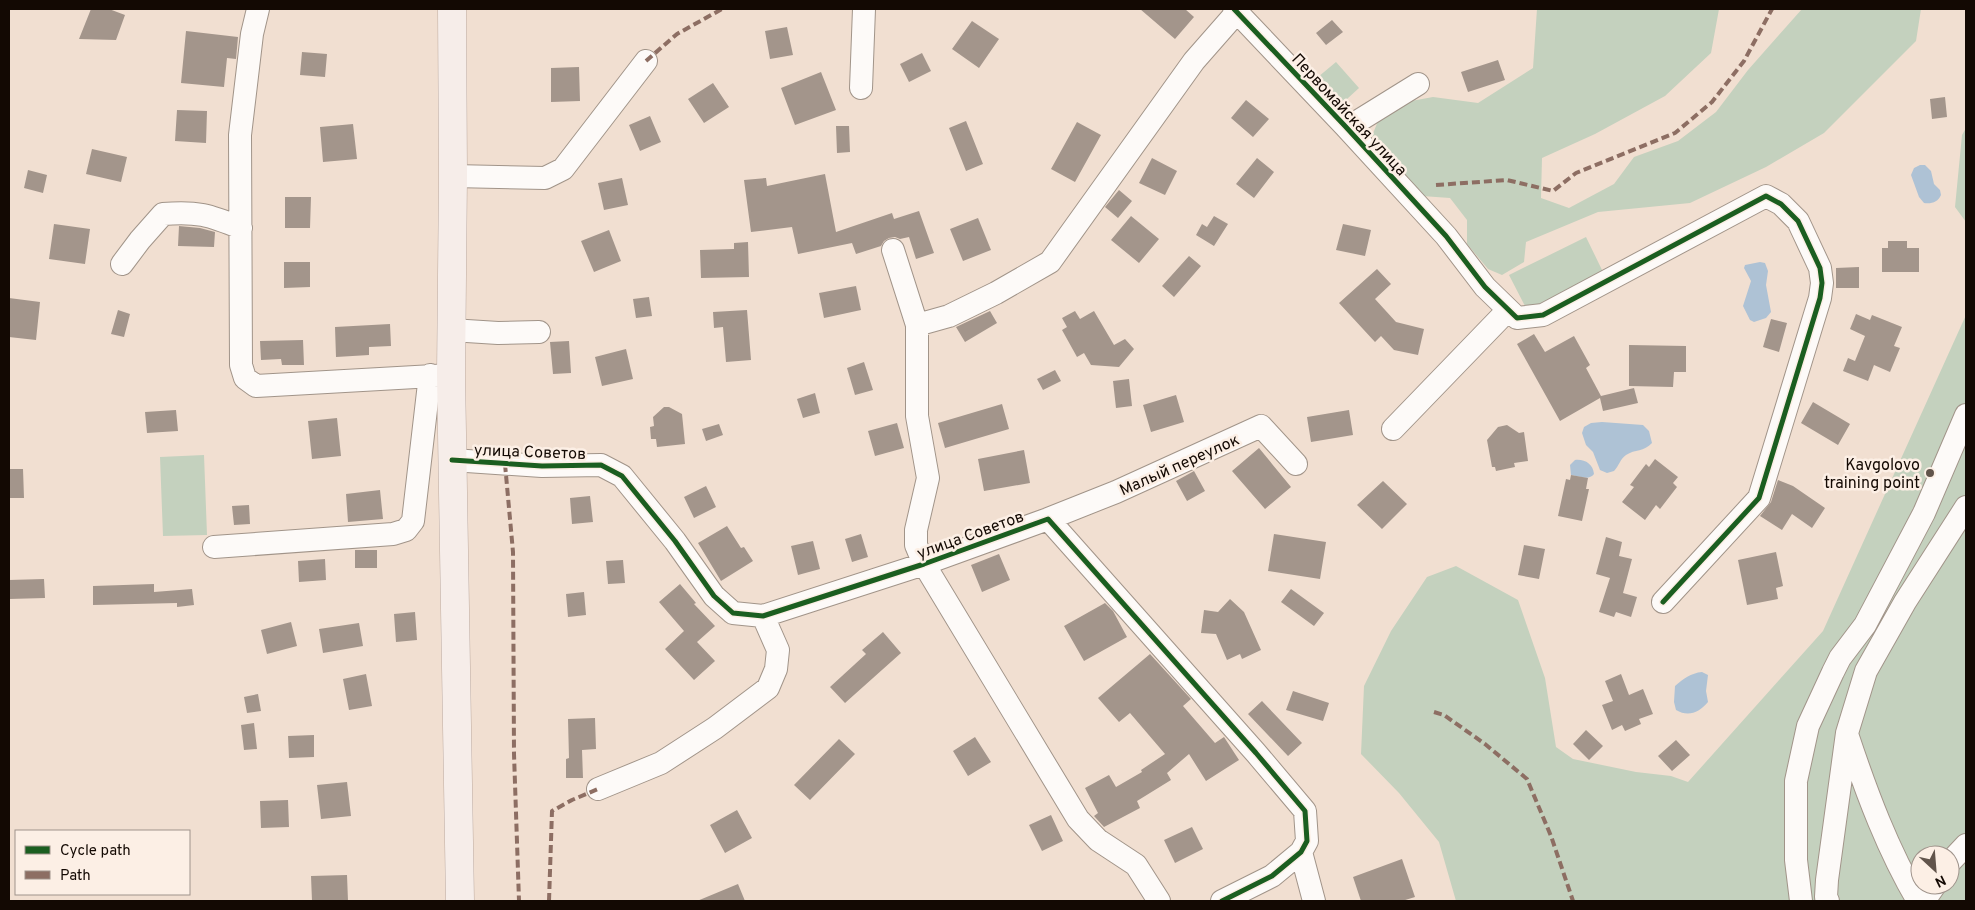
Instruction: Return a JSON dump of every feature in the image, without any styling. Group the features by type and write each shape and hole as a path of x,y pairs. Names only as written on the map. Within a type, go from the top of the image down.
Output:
{"main road":[{"name":"улица Советов","path":"452,9 453,176 451,330 440,375 452,460 460,901"}],"street":[{"path":"214,547 393,534 406,530 413,521 440,375 256,386 245,378 241,365 240,135 252,34 258,9"},
{"path":"861,88 864,9"},
{"path":"917,325 949,316 1050,262 1194,61 1236,10"},
{"name":"Первомайская улица","path":"1236,10 1443,227 1486,287 1508,310"},
{"path":"453,176 545,178 563,169 646,61"},
{"path":"1347,128 1418,84"},
{"path":"1393,429 1508,310 1517,318 1543,315 1766,196 1781,204 1798,221 1820,268 1822,283 1820,298 1758,498 1663,602"},
{"path":"122,264 163,214 184,212 209,215 240,228"},
{"name":"улица Советов","path":"893,250 917,325 917,416 928,478 916,530 916,545 924,564 1078,819 1098,840 1136,865 1159,901"},
{"path":"451,330 539,332"},
{"path":"1966,416 1960,446 1865,625 1840,658 1808,726 1796,781 1796,860 1801,901 1827,899 1827,880 1847,733 1866,671 1905,602 1966,508"},
{"name":"Малый переулок","path":"1048,519 1116,492 1261,426 1296,464"},
{"name":"улица Советов","path":"452,460 542,466 601,465 622,476 675,541 714,596 733,613 763,616 924,564 1048,519 1256,753 1304,810 1307,841 1301,852 1314,901"},
{"path":"598,789 661,763 715,728 768,688 776,669 778,650 763,616"},
{"path":"1840,658 1866,671"},
{"path":"1847,733 1864,783 1899,870 1918,901"},
{"path":"1222,901 1272,876 1301,852"}],"green space":[{"path":"1537,9 1719,9 1711,53 1665,96 1595,134 1542,158 1541,198 1569,208 1614,184 1634,157 1678,141 1716,112 1748,70 1802,9 1921,9 1916,41 1824,133 1766,167 1690,203 1598,212 1526,242 1524,262 1502,275 1488,269 1467,244 1467,220 1450,198 1422,196 1372,136 1384,106 1433,97 1478,103 1533,68"},
{"path":"1336,62 1359,88 1335,110 1312,82"},
{"path":"1966,128 1966,222 1955,207 1962,135"},
{"path":"1586,237 1603,272 1527,310 1509,275"},
{"path":"1966,315 1966,901 1456,901 1439,842 1399,793 1361,754 1364,686 1391,631 1427,577 1456,566 1518,600 1545,678 1556,747 1573,759 1636,772 1671,776 1688,782 1823,631"},
{"path":"204,455 207,535 163,536 160,457"}],"water":[{"path":"1925,165 1931,171 1934,184 1940,190 1941,195 1934,202 1924,203 1919,197 1911,175 1914,168"},
{"path":"1765,263 1768,271 1766,285 1771,312 1766,318 1754,322 1750,320 1743,306 1751,281 1744,268 1745,265"},
{"path":"1591,423 1643,425 1649,431 1652,443 1646,448 1626,455 1614,471 1607,473 1600,470 1593,452 1586,445 1582,433 1584,427"},
{"path":"1575,460 1582,460 1588,463 1592,467 1594,474 1587,478 1571,475 1570,465"},
{"path":"1702,672 1708,675 1706,691 1708,702 1701,709 1693,713 1676,710 1674,702 1675,686 1687,677"}],"building":[{"path":"91,9 109,9 125,15 116,40 79,39"},
{"path":"1140,9 1185,9 1194,17 1175,39"},
{"path":"1332,20 1343,32 1326,45 1316,33"},
{"path":"972,21 999,39 979,68 952,49"},
{"path":"787,27 793,55 770,59 765,31"},
{"path":"186,31 238,37 236,59 227,58 224,87 181,83"},
{"path":"302,52 327,54 325,77 300,75"},
{"path":"922,53 931,71 909,82 900,64"},
{"path":"1498,60 1505,80 1468,92 1461,72"},
{"path":"579,67 580,101 551,102 551,68"},
{"path":"821,72 836,110 795,125 781,88"},
{"path":"713,83 729,107 704,123 688,99"},
{"path":"1945,97 1947,117 1932,119 1930,99"},
{"path":"1246,100 1269,119 1253,137 1231,118"},
{"path":"177,110 207,111 206,143 175,141"},
{"path":"650,116 661,142 640,151 629,125"},
{"path":"966,121 983,164 966,171 949,128"},
{"path":"1077,122 1101,135 1075,182 1051,169"},
{"path":"353,124 357,159 323,162 320,127"},
{"path":"836,126 849,126 850,152 837,153"},
{"path":"92,149 127,157 121,182 86,174"},
{"path":"1152,158 1177,171 1165,195 1139,183"},
{"path":"1257,158 1274,172 1254,198 1236,184"},
{"path":"28,170 47,175 43,193 24,188"},
{"path":"825,174 836,232 892,213 894,219 919,211 934,253 916,259 909,237 900,239 895,237 884,241 881,246 856,254 852,243 798,254 792,227 751,232 744,180 766,178 767,186"},
{"path":"622,178 628,205 604,210 598,183"},
{"path":"1119,190 1132,201 1118,218 1105,207"},
{"path":"285,197 311,197 310,228 285,228"},
{"path":"1131,216 1159,239 1139,263 1111,240"},
{"path":"1214,216 1228,224 1214,246 1196,235 1202,224 1207,227"},
{"path":"978,218 991,250 963,261 950,229"},
{"path":"54,224 90,229 85,264 49,259"},
{"path":"1343,224 1371,230 1365,256 1336,250"},
{"path":"179,226 215,232 214,247 178,246"},
{"path":"609,230 621,261 594,272 581,241"},
{"path":"1888,241 1907,241 1907,248 1919,248 1919,272 1882,272 1882,248 1888,248"},
{"path":"748,242 749,277 701,278 700,250 734,249 734,243"},
{"path":"1189,256 1201,266 1174,297 1162,286"},
{"path":"284,262 310,262 310,287 284,288"},
{"path":"1859,267 1859,288 1836,288 1836,268"},
{"path":"1377,269 1391,284 1375,299 1396,322 1424,329 1418,355 1394,350 1381,336 1375,342 1339,303"},
{"path":"856,286 861,310 824,318 819,293"},
{"path":"649,297 652,316 636,318 633,299"},
{"path":"9,298 40,302 36,340 9,337"},
{"path":"118,310 130,314 124,337 111,334"},
{"path":"747,310 751,360 726,362 723,327 714,328 713,312"},
{"path":"990,311 997,323 965,342 956,327"},
{"path":"1075,311 1080,319 1094,311 1114,345 1125,339 1134,349 1119,367 1091,365 1084,353 1077,357 1062,330 1067,327 1062,318"},
{"path":"1856,314 1870,320 1872,315 1902,327 1894,346 1900,348 1890,372 1874,365 1868,381 1843,371 1848,358 1855,361 1865,336 1850,329"},
{"path":"1771,319 1787,323 1779,352 1763,347"},
{"path":"390,324 391,346 369,347 369,355 336,357 335,327"},
{"path":"1534,334 1545,352 1574,336 1590,365 1586,368 1601,396 1634,388 1638,403 1603,411 1600,398 1560,421 1517,344"},
{"path":"303,340 304,365 282,365 281,359 261,360 260,341"},
{"path":"569,341 571,373 553,374 550,342"},
{"path":"1629,345 1686,346 1686,372 1674,372 1673,387 1629,386"},
{"path":"626,349 633,379 602,386 595,357"},
{"path":"864,362 873,390 855,395 847,368"},
{"path":"1055,370 1061,381 1043,390 1037,379"},
{"path":"1129,379 1132,406 1116,408 1113,381"},
{"path":"815,393 820,413 803,418 797,399"},
{"path":"1176,395 1184,422 1151,432 1143,405"},
{"path":"1813,402 1850,424 1838,445 1801,423"},
{"path":"1002,404 1009,429 945,448 938,423"},
{"path":"664,407 669,407 682,414 685,444 657,447 656,439 651,439 650,427 654,426 653,417"},
{"path":"176,410 178,431 147,433 145,412"},
{"path":"1349,410 1353,435 1311,442 1307,417"},
{"path":"337,418 341,456 312,459 308,421"},
{"path":"897,423 904,448 875,456 868,431"},
{"path":"719,424 723,435 706,441 702,429"},
{"path":"1507,425 1519,433 1524,432 1528,461 1514,463 1515,467 1496,471 1495,467 1492,467 1487,440 1498,427"},
{"path":"1259,448 1291,487 1265,509 1232,471"},
{"path":"1024,450 1030,483 984,491 978,459"},
{"path":"1655,459 1678,477 1673,483 1677,487 1660,509 1656,505 1645,520 1622,502 1634,487 1630,485 1646,464 1649,467"},
{"path":"9,469 23,469 24,498 9,498"},
{"path":"1194,471 1205,491 1187,501 1176,481"},
{"path":"1571,475 1588,478 1586,489 1589,489 1582,521 1558,516 1566,479 1570,480"},
{"path":"1778,480 1793,486 1825,508 1812,528 1792,514 1782,530 1760,516 1771,502"},
{"path":"1383,481 1407,504 1382,529 1357,505"},
{"path":"706,486 716,507 694,518 684,497"},
{"path":"380,490 383,519 348,522 346,494"},
{"path":"590,496 593,522 572,524 570,498"},
{"path":"249,505 250,524 234,525 232,506"},
{"path":"727,526 741,548 744,547 753,561 721,581 698,543"},
{"path":"861,534 868,557 852,562 845,539"},
{"path":"1274,534 1326,542 1320,579 1268,571"},
{"path":"1606,537 1622,542 1619,556 1632,559 1623,593 1637,597 1631,617 1616,612 1614,617 1599,612 1610,578 1596,574"},
{"path":"813,541 820,569 798,575 791,546"},
{"path":"1524,545 1545,549 1539,579 1518,575"},
{"path":"355,550 377,550 377,568 355,568"},
{"path":"1776,552 1783,586 1776,588 1778,599 1747,605 1738,560"},
{"path":"999,554 1010,580 982,592 971,565"},
{"path":"325,559 326,580 299,582 298,561"},
{"path":"623,560 625,583 608,584 606,561"},
{"path":"44,579 45,598 9,599 9,580"},
{"path":"154,584 154,592 192,589 194,605 177,607 177,603 93,605 93,586"},
{"path":"680,584 696,603 694,604 715,626 697,642 715,661 694,680 665,649 684,631 659,602"},
{"path":"1291,589 1324,613 1314,626 1281,602"},
{"path":"584,592 586,615 568,617 566,594"},
{"path":"1230,599 1244,612 1261,650 1242,659 1240,654 1227,660 1216,634 1201,633 1204,610 1218,612"},
{"path":"1105,603 1113,611 1127,637 1084,661 1064,626"},
{"path":"415,612 417,640 396,642 394,614"},
{"path":"291,622 297,646 267,654 261,630"},
{"path":"359,623 363,646 323,653 319,629"},
{"path":"883,632 901,653 845,703 830,687 866,654 862,650"},
{"path":"1150,654 1191,699 1183,706 1215,743 1224,737 1239,760 1206,781 1189,754 1167,773 1171,780 1137,801 1140,808 1104,827 1094,816 1098,813 1085,788 1109,775 1116,787 1142,772 1141,770 1165,754 1130,713 1119,722 1098,698"},
{"path":"366,674 372,706 349,710 343,679"},
{"path":"1621,674 1629,695 1643,689 1653,714 1639,719 1641,724 1625,731 1622,725 1612,730 1602,705 1613,701 1605,681"},
{"path":"1293,691 1329,703 1323,721 1286,710"},
{"path":"258,694 261,711 247,713 244,697"},
{"path":"1262,701 1302,743 1288,756 1248,714"},
{"path":"595,718 596,749 582,750 583,778 566,778 566,759 569,758 568,719"},
{"path":"254,723 257,749 244,750 241,725"},
{"path":"1586,730 1603,746 1589,760 1573,744"},
{"path":"314,735 314,757 289,758 288,736"},
{"path":"975,737 991,762 968,776 953,751"},
{"path":"839,739 855,754 810,800 794,785"},
{"path":"1676,740 1690,755 1672,771 1658,756"},
{"path":"347,782 351,816 321,819 317,785"},
{"path":"288,800 289,827 261,828 260,801"},
{"path":"737,810 752,838 725,853 710,825"},
{"path":"1051,815 1063,841 1042,851 1029,825"},
{"path":"1192,827 1203,849 1175,863 1164,840"},
{"path":"1402,859 1415,897 1402,901 1361,901 1353,877"},
{"path":"347,875 348,901 312,901 311,876"},
{"path":"738,884 745,901 697,901"}],"marked path":[{"path":"646,61 677,34 722,9"},
{"path":"1436,185 1507,180 1553,191 1576,173 1675,133 1712,102 1744,61 1772,9"},
{"path":"505,464 513,552 514,754 519,901"},
{"path":"1434,712 1444,715 1485,744 1527,779 1551,836 1573,901"},
{"path":"549,901 552,811 598,789"}],"cycle path":[{"path":"1234,9 1446,236 1485,287 1517,318 1543,315 1766,196 1781,204 1798,221 1820,268 1822,283 1820,298 1759,498 1663,602"},
{"path":"452,460 542,466 601,465 622,476 675,541 714,596 733,613 763,616 924,564 1048,519 1256,753 1305,811 1307,841 1301,852 1272,876 1222,901"}],"place":[{"name":"Kavgolovo training point","path":"1930,473"}]}
